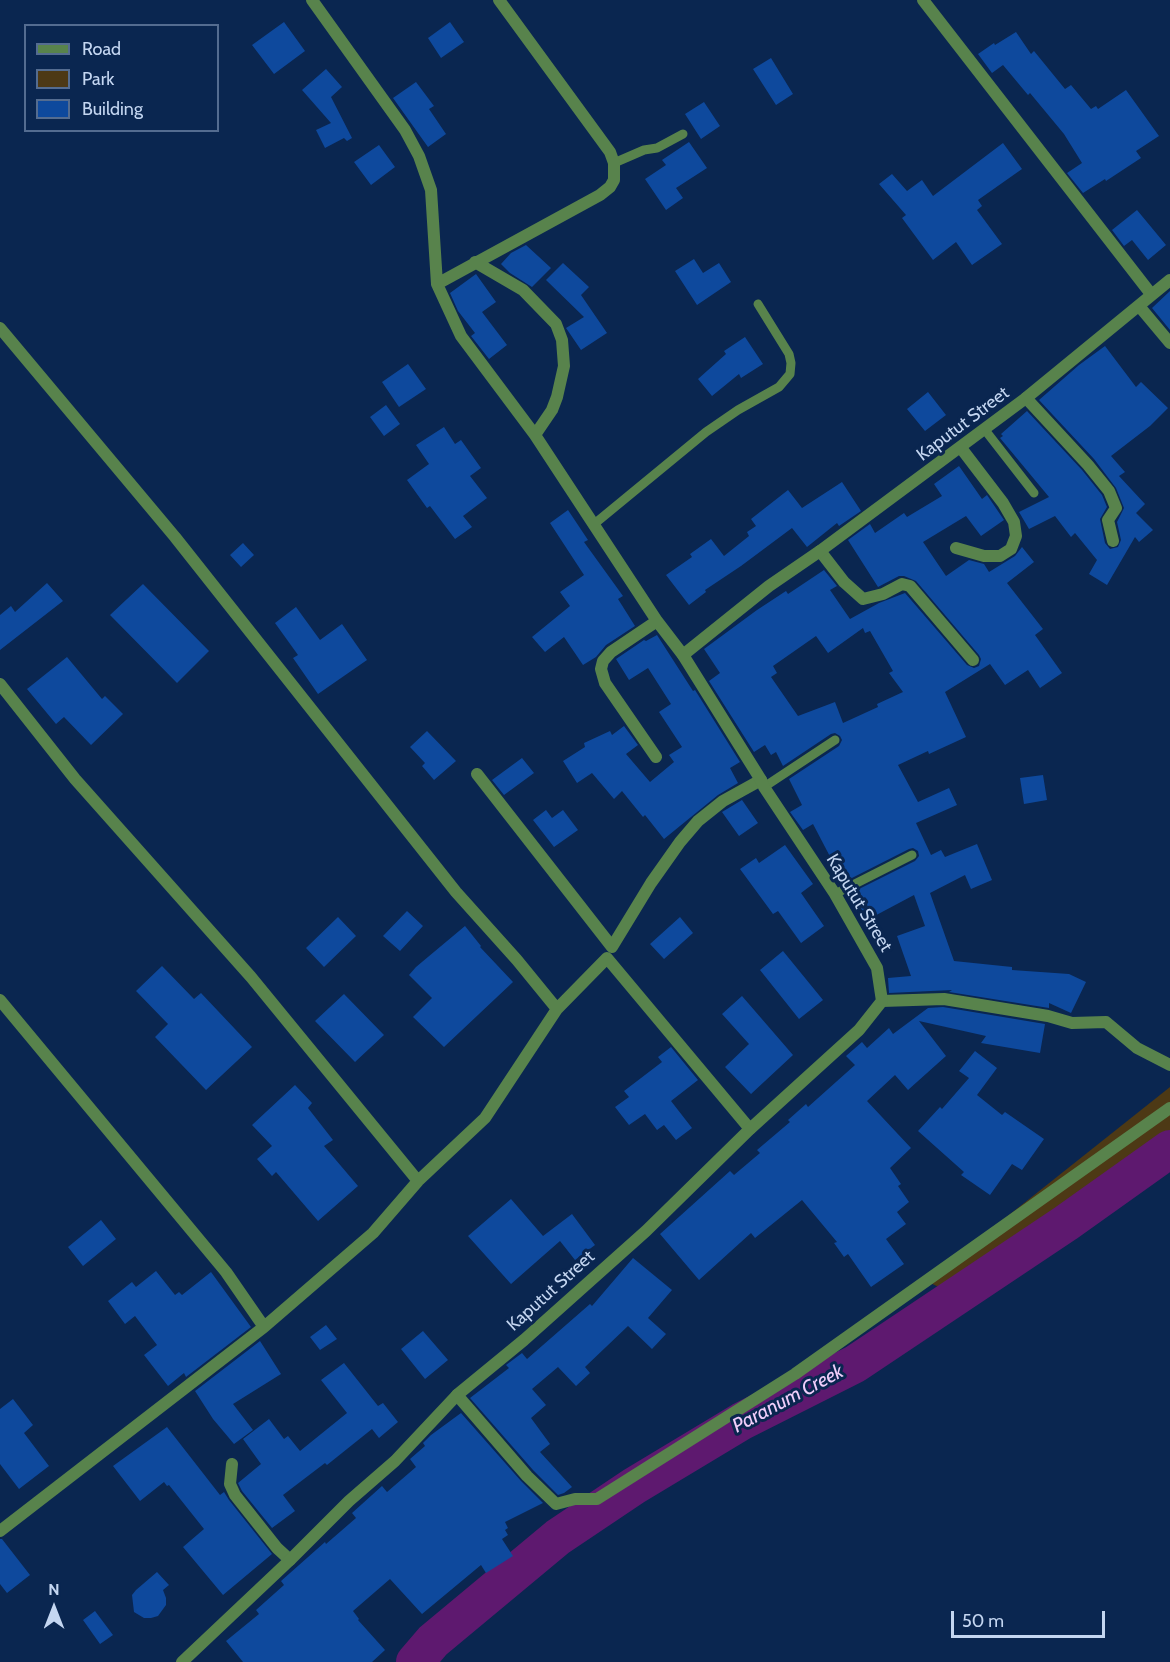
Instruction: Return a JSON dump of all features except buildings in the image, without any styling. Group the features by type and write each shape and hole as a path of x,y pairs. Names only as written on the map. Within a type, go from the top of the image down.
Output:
{"street":[{"path":"312,0 405,130 419,156 431,190 437,285 461,336 535,435 657,621 683,655"},
{"path":"437,285 600,195 610,187 614,180 614,163 610,152 499,0"},
{"path":"923,0 1151,294"},
{"path":"476,262 523,290 556,324 562,340 564,366 557,397 552,410 535,435"},
{"name":"Kaputut Street","path":"182,1662 349,1501 395,1461 457,1395 588,1284 750,1129 859,1030 882,1001 877,968 835,894 762,784 683,655 769,586 985,430 1170,280"},
{"path":"1139,306 1170,343"},
{"path":"0,328 175,537 456,892 518,960 557,1009"},
{"path":"1026,398 1109,491 1116,508 1108,520 1113,541"},
{"path":"956,548 984,556 1000,556 1011,549 1016,536 1014,522 1004,503 961,448"},
{"path":"820,551 844,582 862,599 883,594 902,584 910,586 973,660"},
{"path":"656,757 605,683 602,669 603,661 611,652 657,621"},
{"path":"0,684 75,779 251,977 418,1181"},
{"path":"477,774 609,952 750,1129"},
{"path":"0,1531 264,1327 373,1233 418,1181 485,1118 557,1009 609,952 651,883 698,821 723,801 762,784"},
{"path":"882,1001 944,999 1048,1016 1072,1023 1106,1022 1137,1048 1170,1065"},
{"path":"0,1000 226,1272 264,1327"},
{"path":"457,1395 527,1476 556,1504 575,1499 597,1499 795,1374 1170,1108"},
{"path":"232,1464 230,1484 235,1495 277,1548 290,1560"}],"lane":[{"path":"614,163 645,150 657,148 683,134"},
{"path":"593,525 706,432 738,410 779,387 790,374 789,354 758,304"},
{"path":"985,430 1034,493"},
{"path":"762,784 835,740"},
{"path":"835,894 912,855"}],"green space":[{"path":"1170,1087 1170,1166 975,1304 926,1281"}],"waterway":[{"name":"Paranum Creek","path":"415,1662 433,1641 558,1537 634,1486 742,1421 855,1364 1066,1223 1170,1149"}]}
